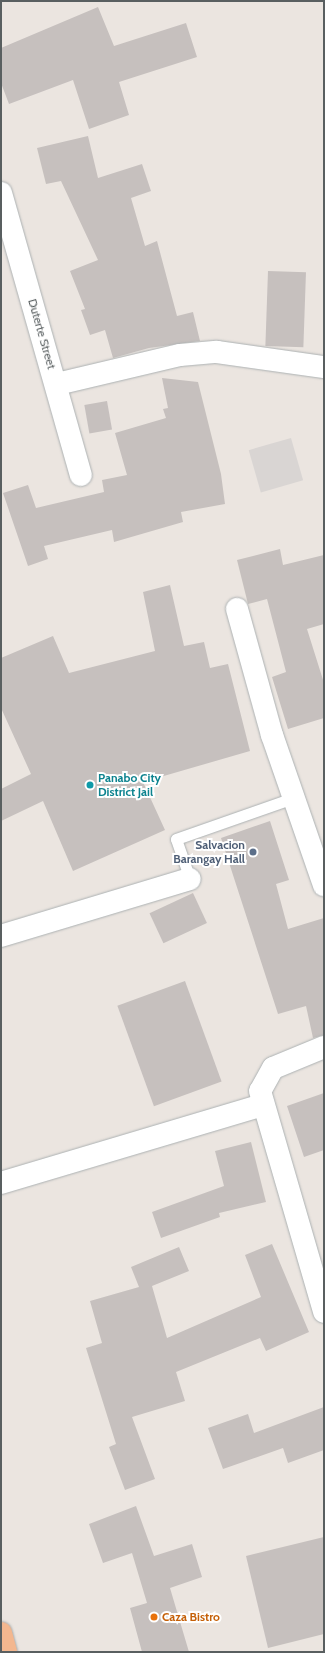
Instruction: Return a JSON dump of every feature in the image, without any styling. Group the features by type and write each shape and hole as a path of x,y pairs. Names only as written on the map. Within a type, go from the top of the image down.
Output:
{"highway":[{"path":"1,1633 6,1652"}],"street":[{"name":"Duterte Street","path":"1,193 57,384 81,475"},
{"path":"57,384 180,355 216,352 324,367"},
{"path":"237,610 293,798 324,885"},
{"path":"1,936 190,879"},
{"path":"324,1047 273,1068 264,1079 260,1091 262,1105 324,1312"},
{"path":"1,1183 262,1105"}],"lane":[{"path":"190,879 176,839 293,798"}],"shaded area":[{"path":"291,438 303,480 261,492 249,450"}],"building":[{"path":"98,7 114,46 186,23 197,57 119,82 129,115 89,129 73,80 9,104 1,83 1,48"},
{"path":"88,136 98,178 142,164 151,191 131,198 145,246 157,241 177,316 193,312 200,341 149,348 113,358 105,330 90,335 81,310 85,309 70,271 98,260 61,181 46,184 37,148"},
{"path":"268,271 306,272 303,347 265,346"},
{"path":"162,378 198,382 221,474 225,504 181,512 183,522 114,542 112,530 44,546 48,559 28,566 3,493 28,485 36,508 104,492 102,480 127,475 115,433 166,418 163,409 168,408"},
{"path":"107,401 112,430 89,434 84,405"},
{"path":"280,549 283,565 324,555 324,624 307,629 324,683 324,718 288,729 272,677 286,672 267,599 248,604 237,560"},
{"path":"170,585 184,646 204,642 210,668 228,664 250,751 143,782 165,830 73,871 43,801 1,821 1,789 31,774 1,708 1,658 53,636 69,673 155,651 143,592"},
{"path":"270,821 289,880 276,884 288,929 324,918 324,1035 313,1038 306,1006 278,1014 221,838"},
{"path":"193,893 207,923 163,943 149,913"},
{"path":"185,981 222,1082 154,1106 117,1006"},
{"path":"324,1093 324,1150 304,1157 287,1106"},
{"path":"251,1142 266,1202 219,1213 220,1217 161,1238 152,1212 224,1186 215,1151"},
{"path":"272,1244 309,1332 266,1351 260,1338 176,1372 185,1401 132,1417 155,1479 125,1490 109,1447 116,1444 86,1348 102,1343 90,1301 139,1287 131,1267 179,1247 189,1271 152,1286 167,1338 261,1297 245,1255"},
{"path":"324,1407 324,1450 288,1463 283,1448 223,1469 208,1428 248,1414 254,1433"},
{"path":"136,1506 154,1556 192,1544 202,1577 170,1588 189,1652 142,1652 130,1608 147,1603 132,1553 103,1563 89,1524"},
{"path":"324,1537 324,1634 268,1648 246,1556"}],"place":[{"name":"Panabo City District Jail","path":"90,785"},
{"name":"Salvacion Barangay Hall","path":"253,852"},
{"name":"Caza Bistro","path":"154,1617"}]}
